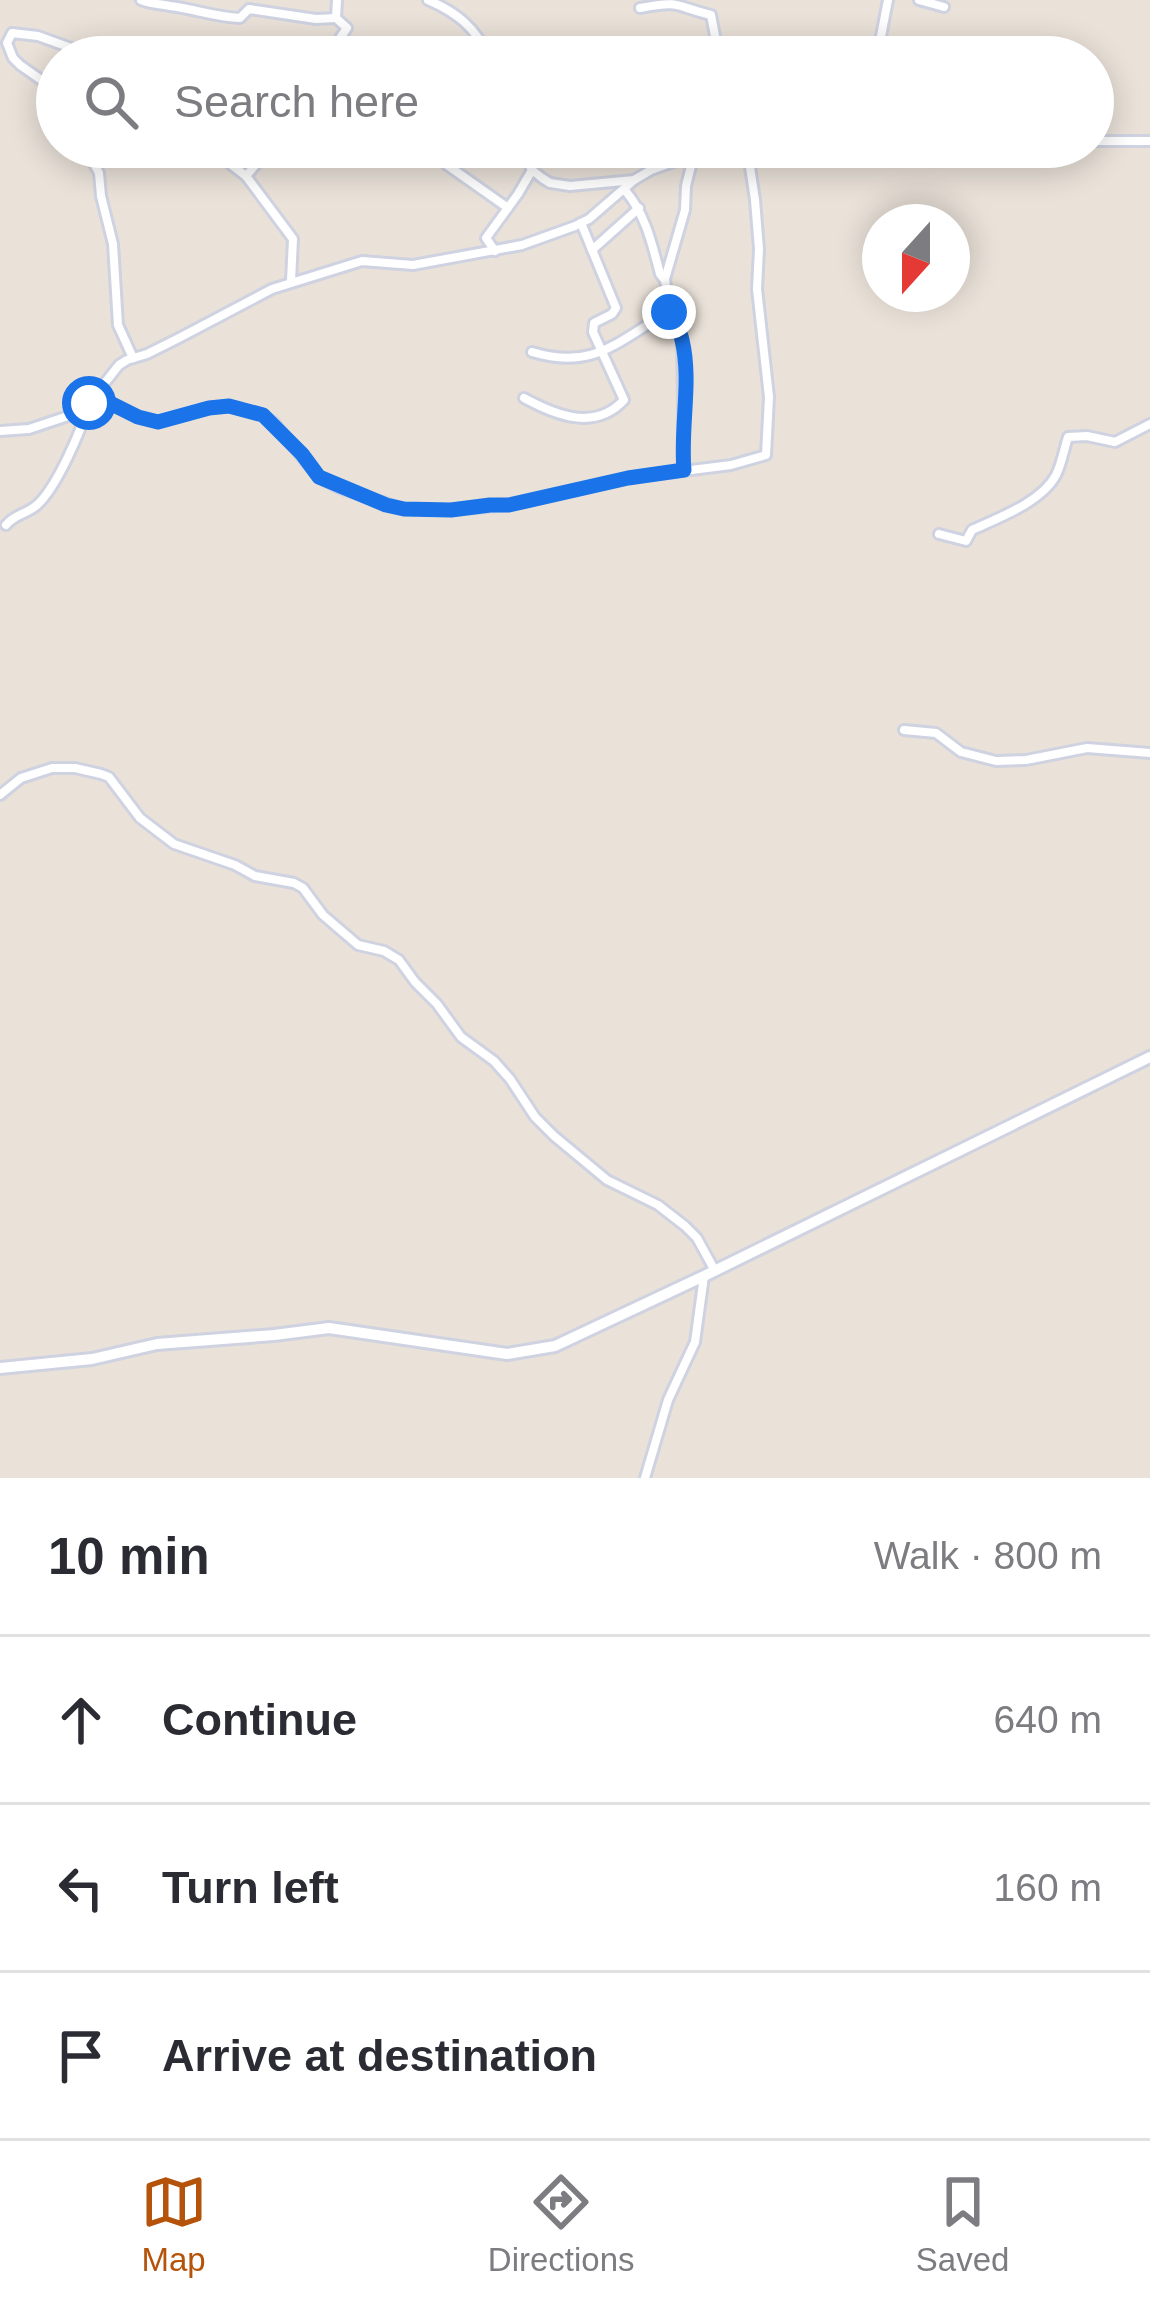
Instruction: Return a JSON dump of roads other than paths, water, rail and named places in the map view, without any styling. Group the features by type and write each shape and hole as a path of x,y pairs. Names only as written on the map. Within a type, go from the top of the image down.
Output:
{"main road":[{"path":"0,1368 92,1359 157,1344 329,1328 507,1354 555,1346 1150,1057"}],"street":[{"path":"141,0 226,17 240,18 250,10 336,18 347,28 342,36"},
{"path":"336,18 337,0"},
{"path":"428,0 472,27 477,36"},
{"path":"881,36 888,0"},
{"path":"919,0 944,7"},
{"path":"640,8 676,2 711,15 715,36"},
{"path":"36,75 13,58 8,43 11,33 38,36"},
{"path":"1114,141 1150,141"},
{"path":"97,168 113,244 118,325 133,358"},
{"path":"235,168 246,176 293,239 291,281"},
{"path":"246,176 253,168"},
{"path":"451,168 508,208"},
{"path":"6,525 14,515 37,506 92,400 119,365 291,281 362,261 413,265 550,236 581,223 656,168"},
{"path":"664,279 685,209 690,168"},
{"path":"92,400 158,422 229,406 263,415 319,477 404,509 509,505 766,455 770,397 757,289 759,249 750,168"},
{"path":"495,251 486,238 532,170 550,183 570,187 634,180"},
{"path":"624,189 639,208 664,279 669,312 682,338 684,470"},
{"path":"592,250 639,208"},
{"path":"524,398 576,418 612,412 624,400 592,327 616,308 581,223"},
{"path":"532,352 564,360 601,351 669,312"},
{"path":"0,431 50,424 92,400"},
{"path":"939,535 966,541 972,530 1001,518 1048,486 1058,471 1068,436 1115,442 1150,424"},
{"path":"904,730 936,733 961,752 1004,762 1087,748 1150,753"},
{"path":"0,795 21,778 52,767 101,774 109,777 140,818 174,844 255,876 303,888 330,922 358,945 385,951 399,960 461,1037 494,1061 554,1136 607,1180 658,1205 697,1238 709,1274 695,1342 668,1400 645,1478"}]}
